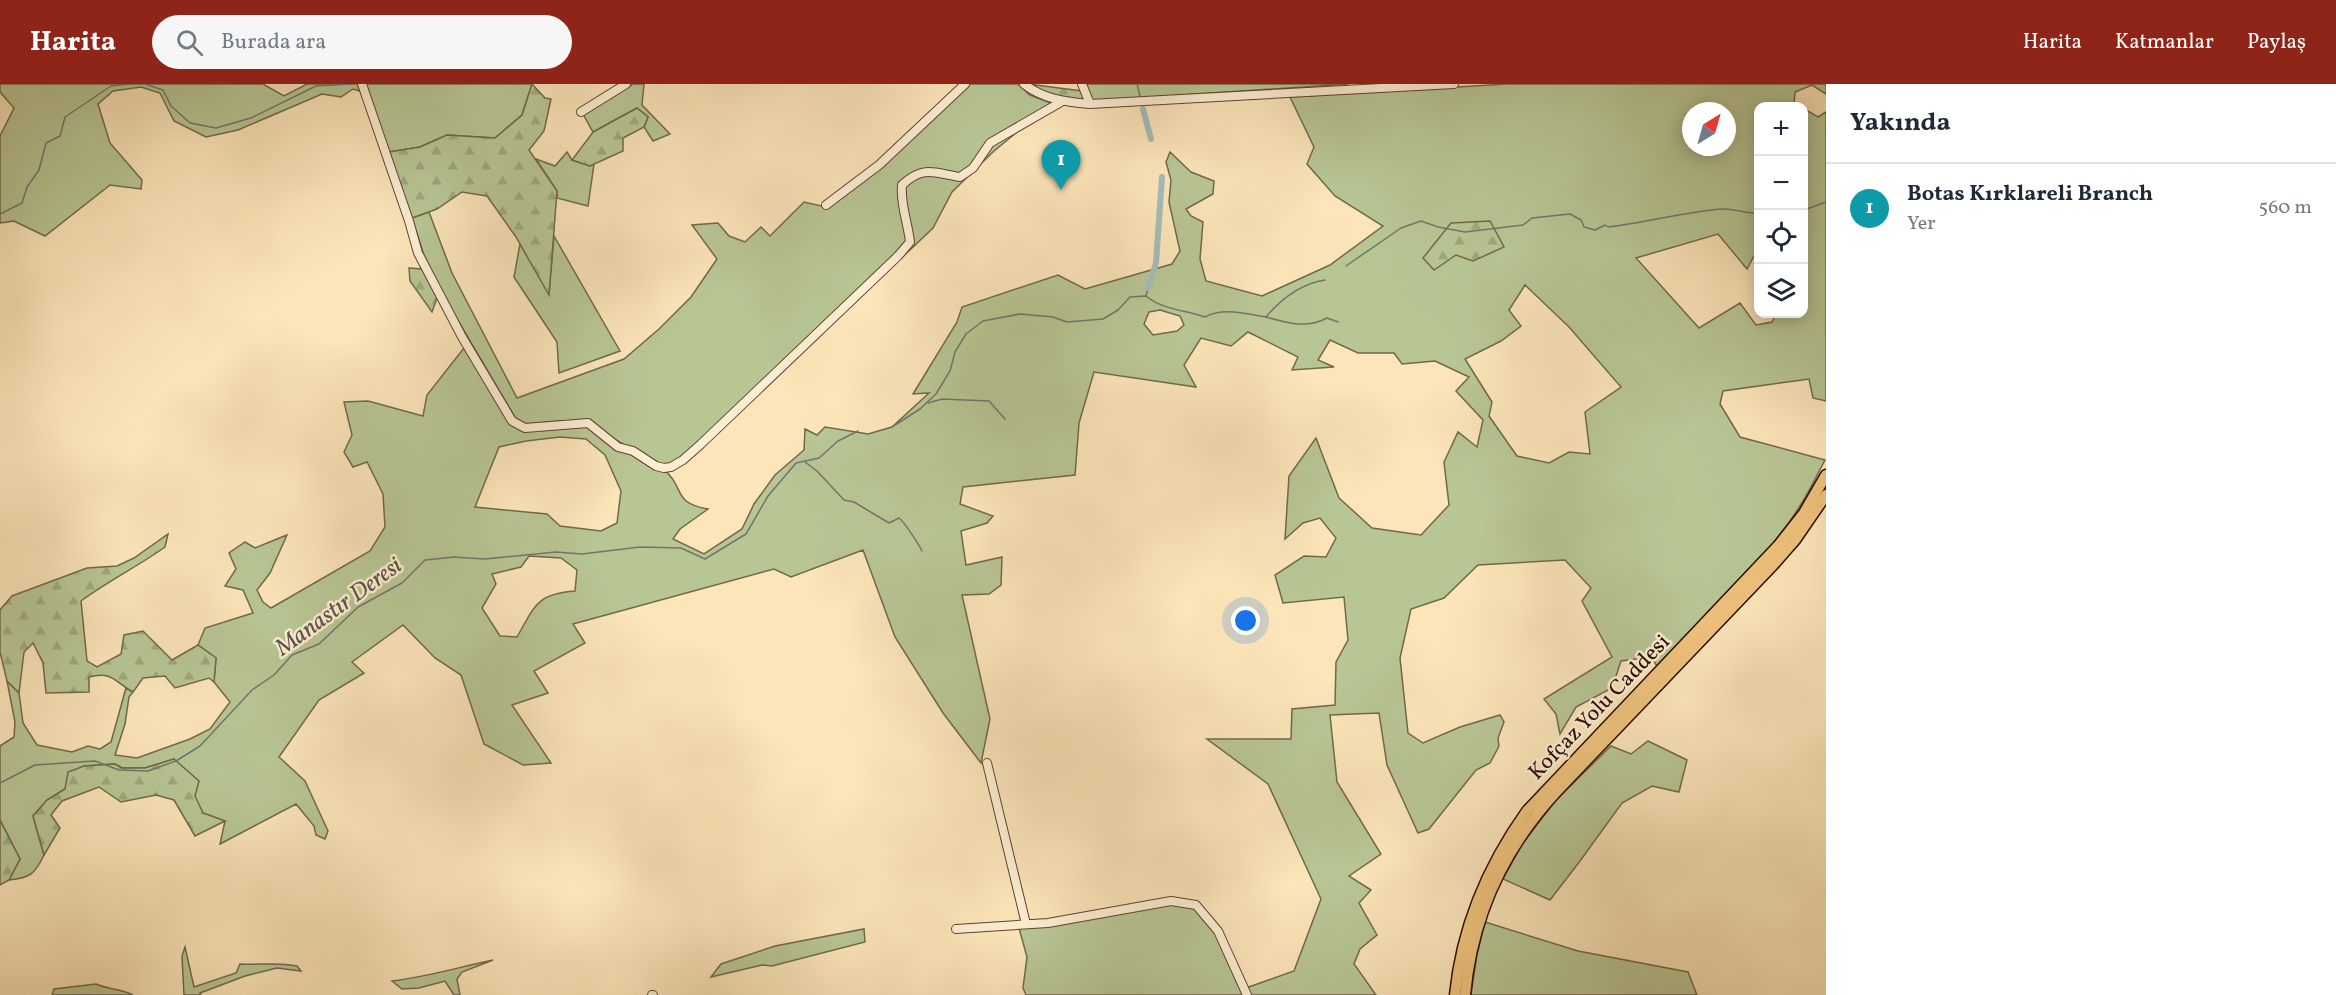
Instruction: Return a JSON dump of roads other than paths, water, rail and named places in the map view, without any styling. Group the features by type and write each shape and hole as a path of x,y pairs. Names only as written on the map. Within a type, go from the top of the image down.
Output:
{"main road":[{"name":"Kofçaz Yolu Caddesi","path":"1455,995 1460,959 1475,904 1502,847 1527,812 1778,546 1804,513 1826,475"},
{"name":"Kofçaz Yolu Caddesi","path":"1465,995 1470,954 1484,907 1500,869 1527,826 1557,791 1773,565 1821,510 1826,495"}],"street":[{"path":"362,84 418,253 462,337 512,421 525,428 588,423 618,447 633,451 656,466 664,468 683,460 701,444 910,242 908,223 900,197 902,185 913,175 928,171 960,177 973,168 990,142 1023,125 1036,114 1061,102"},
{"path":"581,112 626,84"},
{"path":"825,205 879,165 965,84"},
{"path":"1024,84 1031,90 1061,102 1090,104 1454,84"},
{"path":"1082,84 1090,104"},
{"path":"987,763 1026,924"},
{"path":"956,929 1048,923 1171,901 1196,905 1218,931 1247,995"}],"waterway":[{"path":"0,214 22,203 27,187 39,170 46,143 60,136 65,117 111,86 131,84"},
{"path":"145,84 163,90 171,106 190,123 216,128 251,118 316,86 351,84"},
{"path":"1137,84 1140,96"},
{"path":"1143,109 1151,139"},
{"path":"1148,288 1156,263 1162,177"},
{"path":"1808,209 1826,202"},
{"path":"1346,266 1401,228 1421,221 1465,232 1523,225 1532,218 1570,214 1581,220 1584,227 1595,230 1605,225 1608,227 1622,225 1707,210 1726,209 1754,213"},
{"path":"892,427 920,409 936,394 950,371 955,352 966,334 983,321 1020,314 1053,317 1067,322 1103,319 1118,310 1130,297 1146,296 1167,307 1205,317 1220,312 1266,317 1292,293 1307,285 1325,280"},
{"path":"1146,296 1148,288"},
{"path":"1266,317 1297,324 1312,323 1327,318 1338,322"},
{"path":"928,403 942,399 989,401 1005,419"},
{"name":"Manastır Deresi","path":"0,783 35,765 95,761 119,770 148,771 176,761 200,746 252,690 274,675 292,655 319,644 358,607 402,583 425,560 454,557 485,559 556,552 582,554 640,547 681,548 705,559 746,534 768,496 796,463 819,458 838,441 858,431"},
{"path":"805,462 817,471 844,500 854,502 889,523 899,518 922,551"},
{"path":"74,995 93,995"}],"place":[{"name":"Botas Kırklareli Branch","path":"1061,190"}]}
